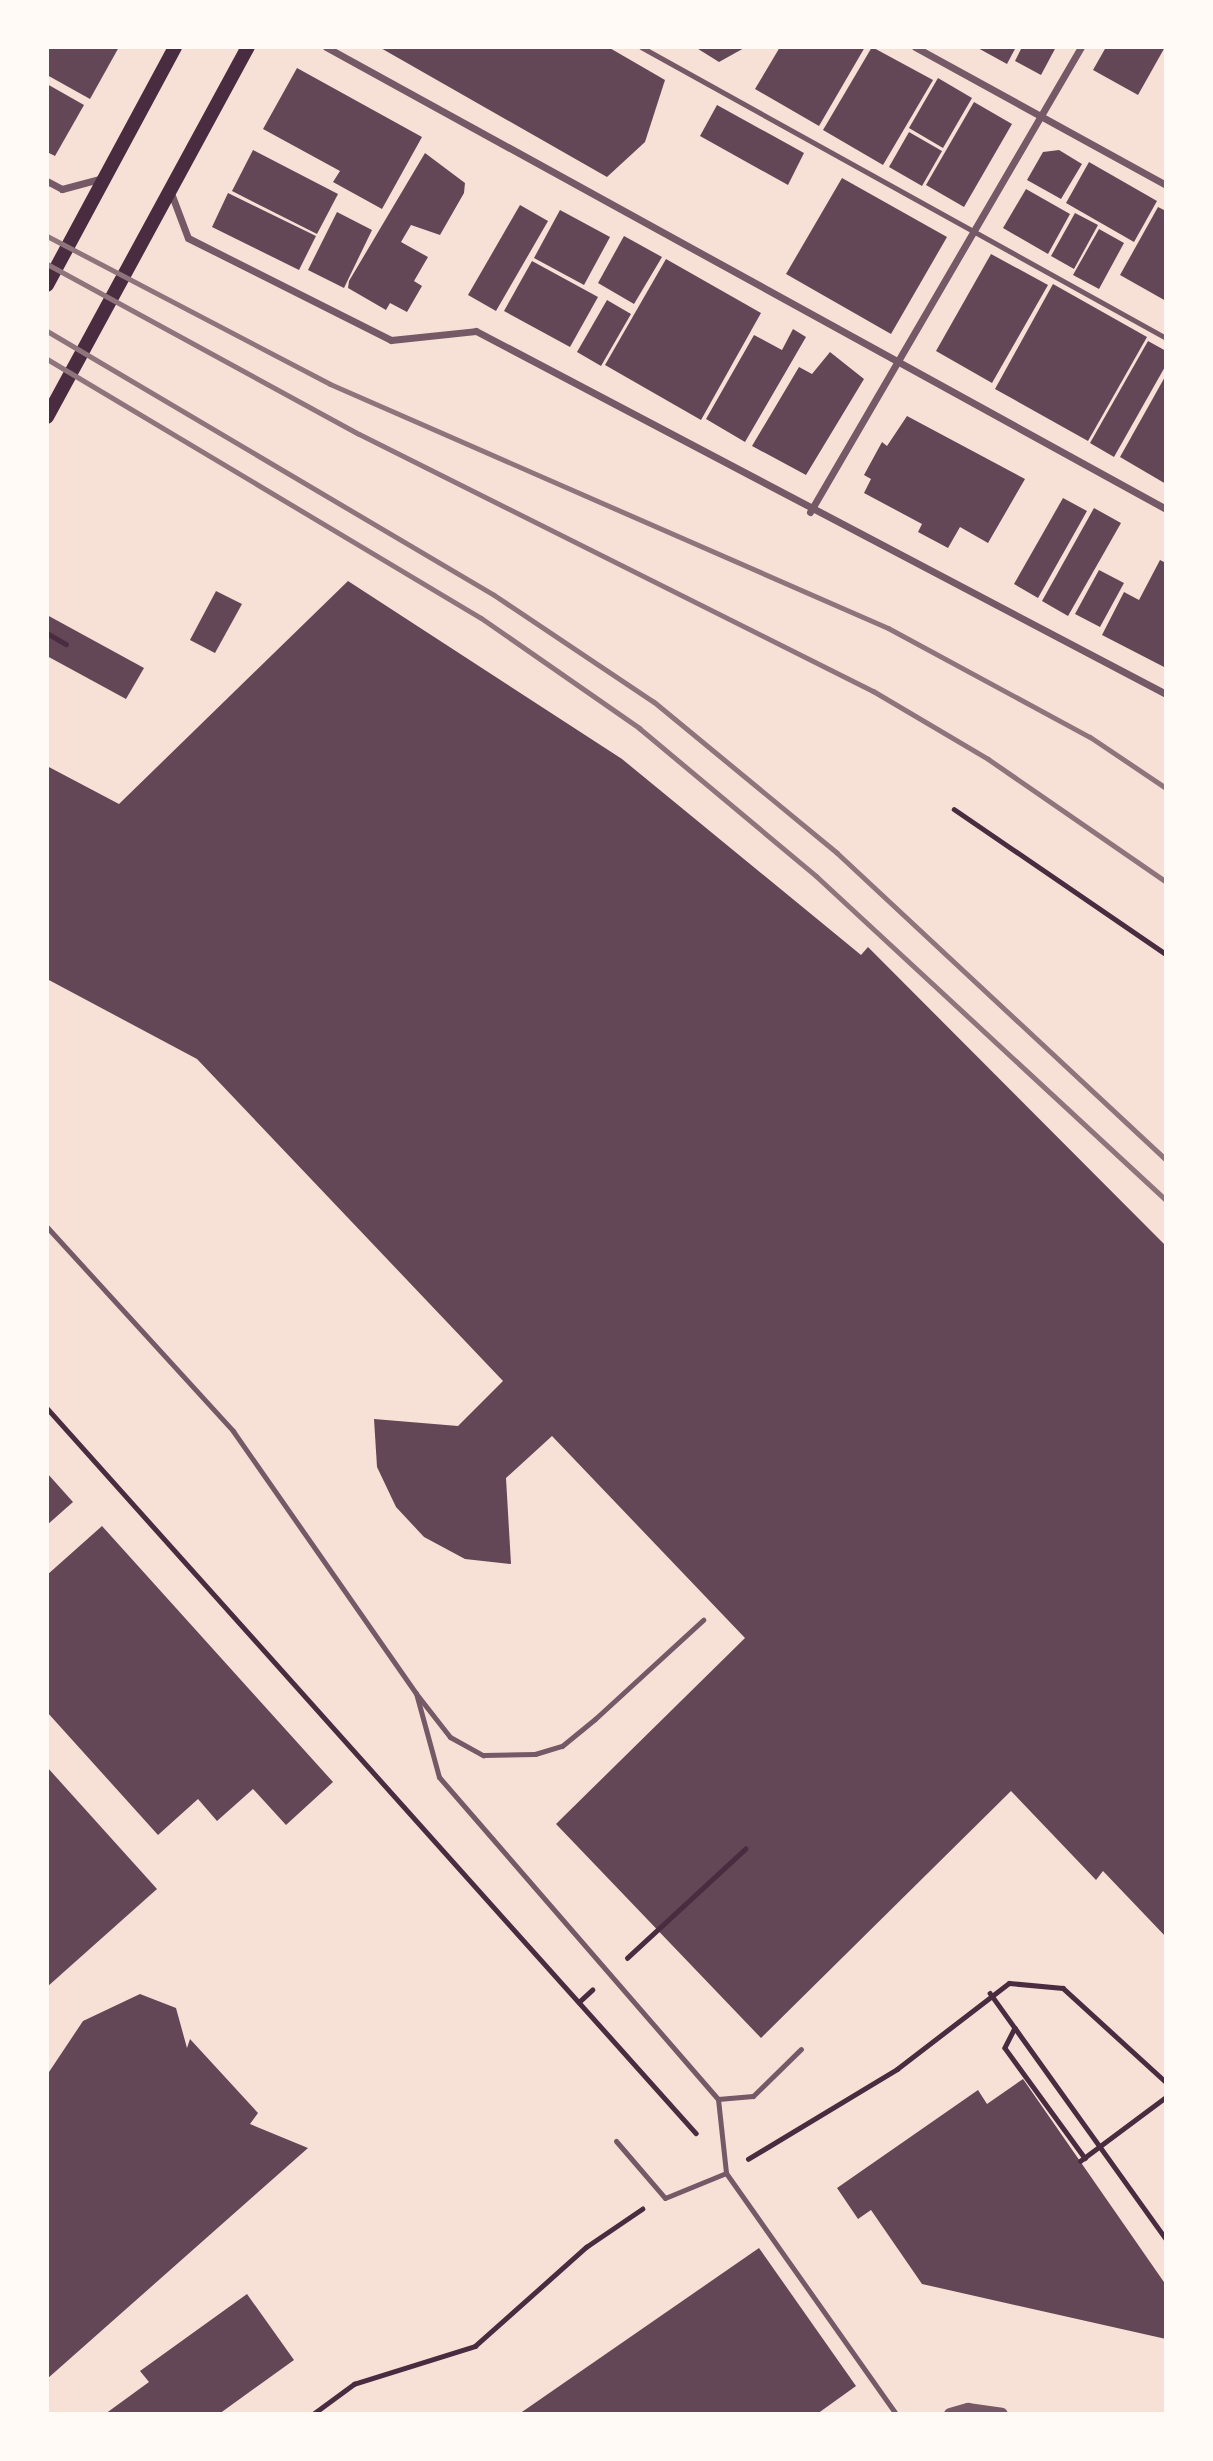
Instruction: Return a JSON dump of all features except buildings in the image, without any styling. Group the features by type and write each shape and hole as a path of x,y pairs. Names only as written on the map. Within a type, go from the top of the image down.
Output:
{"main road":[{"path":"47,285 175,47"},
{"path":"47,417 248,47"}],"street":[{"path":"326,47 900,358 1166,509"},
{"path":"915,47 1166,186"},
{"path":"810,512 1081,47"},
{"path":"47,181 62,189 104,178"},
{"path":"170,193 188,238 391,340 476,331 810,512 1166,694"},
{"path":"950,2414 968,2409 1002,2414"}],"lane":[{"path":"641,47 1166,338"},
{"path":"47,1227 233,1430 416,1693 450,1737 483,1755 535,1755 570,1739 703,1620"},
{"path":"416,1693 439,1777 718,2099 726,2173 896,2414"},
{"path":"718,2099 753,2096 801,2049"},
{"path":"616,2141 665,2198 726,2173"}],"path":[{"path":"47,634 66,644"},
{"path":"954,809 1166,954"},
{"path":"47,1408 726,2173 897,2069 990,1993 1034,1981 1063,1988 1166,2082"},
{"path":"658,1930 745,1849"},
{"path":"990,1993 1166,2239"},
{"path":"1015,2028 1004,2048 1082,2159 1166,2097"},
{"path":"313,2414 354,2384 475,2346 596,2239 665,2198"}],"railway":[{"path":"47,236 330,384 888,628 1090,737 1166,788"},
{"path":"47,264 359,434 873,691 988,759 1166,882"},
{"path":"47,331 494,595 654,702 837,853 1166,1160"},
{"path":"47,359 481,618 639,728 816,876 1166,1200"}]}
